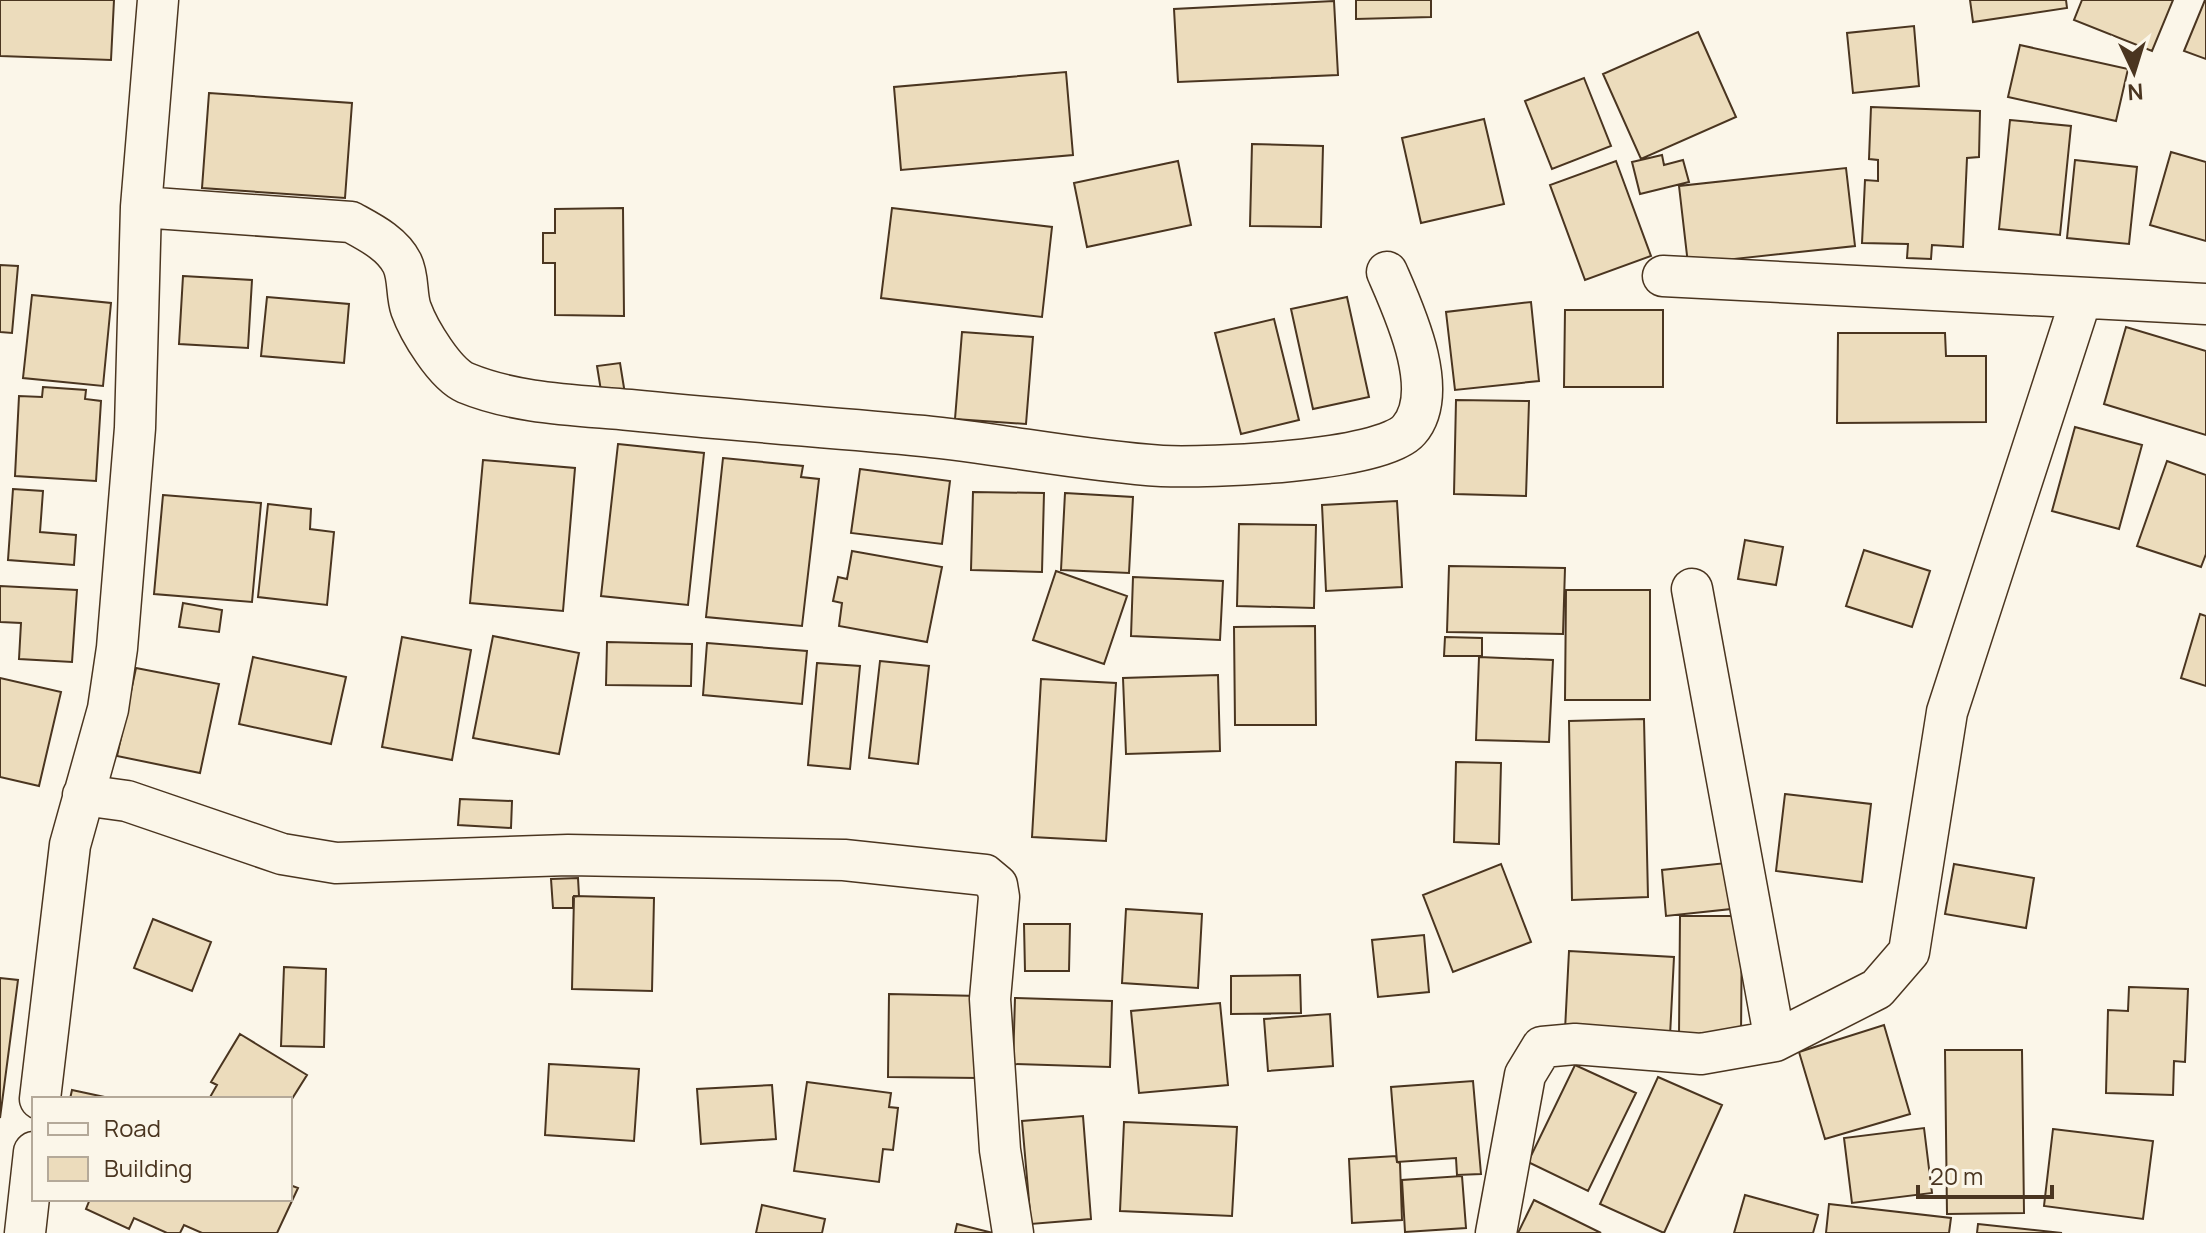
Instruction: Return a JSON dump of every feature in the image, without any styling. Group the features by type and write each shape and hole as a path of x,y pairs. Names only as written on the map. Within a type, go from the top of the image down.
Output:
{"street":[{"path":"40,1097 70,845 108,709 117,648 135,428 141,207 158,0"},
{"path":"141,207 351,222 380,238 402,263 411,310 433,351 462,381 503,395 594,407 925,436 1161,466 1247,466 1301,460 1387,444 1408,432 1420,413 1421,374 1412,330 1387,272"},
{"path":"1663,276 2206,304"},
{"path":"1496,1233 1525,1075 1542,1047 1575,1044 1701,1054 1775,1041 1877,989 1909,952 1947,712 2081,299"},
{"path":"1692,589 1775,1041"},
{"path":"83,795 127,801 282,854 336,863 584,855 844,860 985,875 997,885 999,897 990,999 1000,1150 1013,1233"},
{"path":"25,1233 32,1170"}],"building":[{"path":"0,0 114,0 111,60 0,56"},
{"path":"1356,0 1431,0 1431,17 1356,19"},
{"path":"1970,0 2066,0 2067,8 1973,22"},
{"path":"2082,0 2173,0 2152,51 2074,20"},
{"path":"2206,0 2206,59 2184,51"},
{"path":"1334,1 1338,75 1178,82 1174,9"},
{"path":"1914,26 1919,86 1853,93 1847,33"},
{"path":"1698,32 1736,117 1641,159 1603,74"},
{"path":"2020,45 2128,69 2116,121 2008,97"},
{"path":"1066,72 1073,155 901,170 894,87"},
{"path":"1584,78 1611,146 1552,169 1525,101"},
{"path":"209,93 352,103 345,198 202,188"},
{"path":"1871,107 1980,111 1979,157 1967,158 1963,247 1932,245 1931,259 1907,258 1908,244 1862,243 1865,180 1878,181 1878,160 1869,159"},
{"path":"1484,119 1504,204 1421,223 1402,138"},
{"path":"2010,120 2071,126 2060,235 1999,229"},
{"path":"1252,144 1323,146 1321,227 1250,226"},
{"path":"2171,152 2206,162 2206,241 2150,225"},
{"path":"1662,155 1664,165 1683,160 1689,182 1640,194 1632,162"},
{"path":"2075,160 2137,167 2129,244 2067,238"},
{"path":"1178,161 1191,225 1087,247 1074,183"},
{"path":"1616,161 1651,256 1585,280 1550,185"},
{"path":"1846,168 1855,246 1688,264 1679,186"},
{"path":"623,208 624,316 555,315 555,263 543,263 543,233 555,233 555,209"},
{"path":"892,208 1052,227 1042,317 881,298"},
{"path":"0,265 18,266 12,333 0,332"},
{"path":"183,276 252,280 248,348 179,344"},
{"path":"32,295 111,303 103,386 23,378"},
{"path":"267,297 349,304 344,363 261,356"},
{"path":"1347,297 1369,397 1313,409 1291,309"},
{"path":"1531,302 1539,381 1455,390 1446,312"},
{"path":"1565,310 1663,310 1663,387 1564,387"},
{"path":"1274,319 1299,420 1241,434 1215,333"},
{"path":"2126,327 2206,351 2206,435 2104,404"},
{"path":"962,332 1033,337 1026,424 955,419"},
{"path":"1838,333 1945,333 1946,356 1986,356 1986,422 1837,423"},
{"path":"620,363 625,394 602,397 597,366"},
{"path":"43,387 86,390 85,399 101,401 96,481 15,476 19,396 42,397"},
{"path":"1456,400 1529,401 1526,496 1454,494"},
{"path":"2075,427 2142,445 2119,529 2052,511"},
{"path":"618,444 704,453 688,605 601,596"},
{"path":"723,458 803,466 801,477 819,479 802,626 706,617"},
{"path":"483,460 575,468 563,611 470,603"},
{"path":"2167,461 2206,475 2206,554 2201,567 2137,546"},
{"path":"860,469 950,481 942,544 851,533"},
{"path":"13,489 43,491 40,532 76,535 74,565 8,560"},
{"path":"973,492 1044,493 1042,572 971,570"},
{"path":"1065,493 1133,497 1129,573 1061,570"},
{"path":"163,495 261,503 252,602 154,594"},
{"path":"1397,501 1402,587 1326,591 1322,505"},
{"path":"268,504 311,509 310,529 334,532 327,605 258,597"},
{"path":"1239,524 1316,525 1314,608 1237,606"},
{"path":"1745,540 1783,547 1776,585 1738,579"},
{"path":"1864,550 1930,571 1912,627 1846,606"},
{"path":"852,551 942,567 927,642 839,626 842,603 833,601 838,577 847,579"},
{"path":"1449,566 1565,568 1563,634 1447,632"},
{"path":"1056,571 1127,596 1104,664 1033,640"},
{"path":"1133,577 1223,581 1220,640 1131,636"},
{"path":"0,586 77,590 72,662 19,659 21,623 0,622"},
{"path":"1566,590 1650,590 1650,700 1565,700"},
{"path":"183,603 222,610 219,632 179,627"},
{"path":"2200,614 2206,616 2206,686 2181,678"},
{"path":"1315,626 1316,725 1235,725 1234,627"},
{"path":"493,636 579,653 559,754 473,738"},
{"path":"402,637 471,650 452,760 382,747"},
{"path":"1445,637 1482,638 1482,656 1444,656"},
{"path":"607,642 692,644 691,686 606,685"},
{"path":"707,643 807,651 802,704 703,695"},
{"path":"253,657 346,677 331,744 239,724"},
{"path":"1479,657 1553,660 1549,742 1476,740"},
{"path":"880,661 929,666 918,764 869,758"},
{"path":"817,663 860,666 850,769 808,765"},
{"path":"136,668 219,684 200,773 117,756"},
{"path":"1218,675 1220,751 1126,754 1123,678"},
{"path":"0,678 61,692 39,786 0,777"},
{"path":"1041,679 1116,683 1106,841 1032,837"},
{"path":"1644,719 1648,897 1572,900 1569,721"},
{"path":"1456,762 1501,763 1499,844 1454,842"},
{"path":"1785,794 1871,804 1862,882 1776,871"},
{"path":"460,799 512,801 511,828 458,825"},
{"path":"1726,863 1731,909 1666,916 1662,870"},
{"path":"1501,864 1531,942 1453,972 1423,895"},
{"path":"1954,864 2034,878 2026,928 1945,914"},
{"path":"578,878 579,896 573,897 573,908 553,908 551,879"},
{"path":"574,896 654,898 652,991 572,989"},
{"path":"1126,909 1202,914 1198,988 1122,983"},
{"path":"1680,916 1742,916 1741,1036 1679,1036"},
{"path":"153,919 211,942 192,991 134,968"},
{"path":"1024,924 1070,924 1069,971 1025,971"},
{"path":"1424,935 1429,992 1378,997 1372,940"},
{"path":"1569,951 1674,957 1670,1036 1565,1030"},
{"path":"284,967 326,969 324,1047 281,1046"},
{"path":"1300,975 1301,1013 1231,1014 1231,976"},
{"path":"0,978 18,980 0,1118"},
{"path":"2129,987 2188,989 2185,1062 2174,1061 2173,1095 2106,1093 2108,1010 2128,1011"},
{"path":"889,994 980,996 979,1078 888,1077"},
{"path":"1015,998 1112,1001 1110,1067 1013,1064"},
{"path":"1220,1003 1228,1085 1139,1093 1131,1011"},
{"path":"1330,1014 1333,1066 1268,1071 1264,1019"},
{"path":"1884,1025 1910,1114 1825,1139 1799,1052"},
{"path":"240,1034 307,1075 292,1099 210,1097 217,1085 211,1082"},
{"path":"1945,1050 2022,1050 2024,1213 1947,1214"},
{"path":"549,1064 639,1069 634,1141 545,1135"},
{"path":"1575,1065 1636,1093 1588,1191 1528,1162"},
{"path":"1658,1077 1722,1105 1664,1233 1600,1204"},
{"path":"1473,1081 1481,1174 1457,1175 1456,1158 1397,1162 1391,1087"},
{"path":"807,1082 891,1093 889,1107 898,1108 893,1150 883,1149 879,1182 794,1171"},
{"path":"772,1085 776,1139 701,1144 697,1089"},
{"path":"72,1090 105,1097 70,1097"},
{"path":"1083,1116 1091,1219 1031,1224 1022,1121"},
{"path":"1124,1122 1237,1127 1232,1216 1120,1211"},
{"path":"1924,1128 1932,1193 1852,1203 1844,1138"},
{"path":"2053,1129 2153,1141 2143,1219 2044,1206"},
{"path":"1396,1156 1400,1163 1402,1220 1352,1223 1349,1159"},
{"path":"1462,1176 1466,1228 1405,1232 1402,1180"},
{"path":"292,1186 298,1188 292,1201"},
{"path":"1745,1195 1818,1215 1813,1233 1734,1233"},
{"path":"1534,1200 1601,1233 1518,1233"},
{"path":"89,1201 292,1201 277,1233 202,1233 184,1225 180,1233 167,1233 134,1218 129,1229 86,1209"},
{"path":"1829,1204 1951,1218 1949,1233 1826,1233"},
{"path":"762,1205 825,1219 822,1233 756,1233"},
{"path":"957,1224 993,1233 955,1233"},
{"path":"1978,1224 2062,1233 1977,1233"}]}
